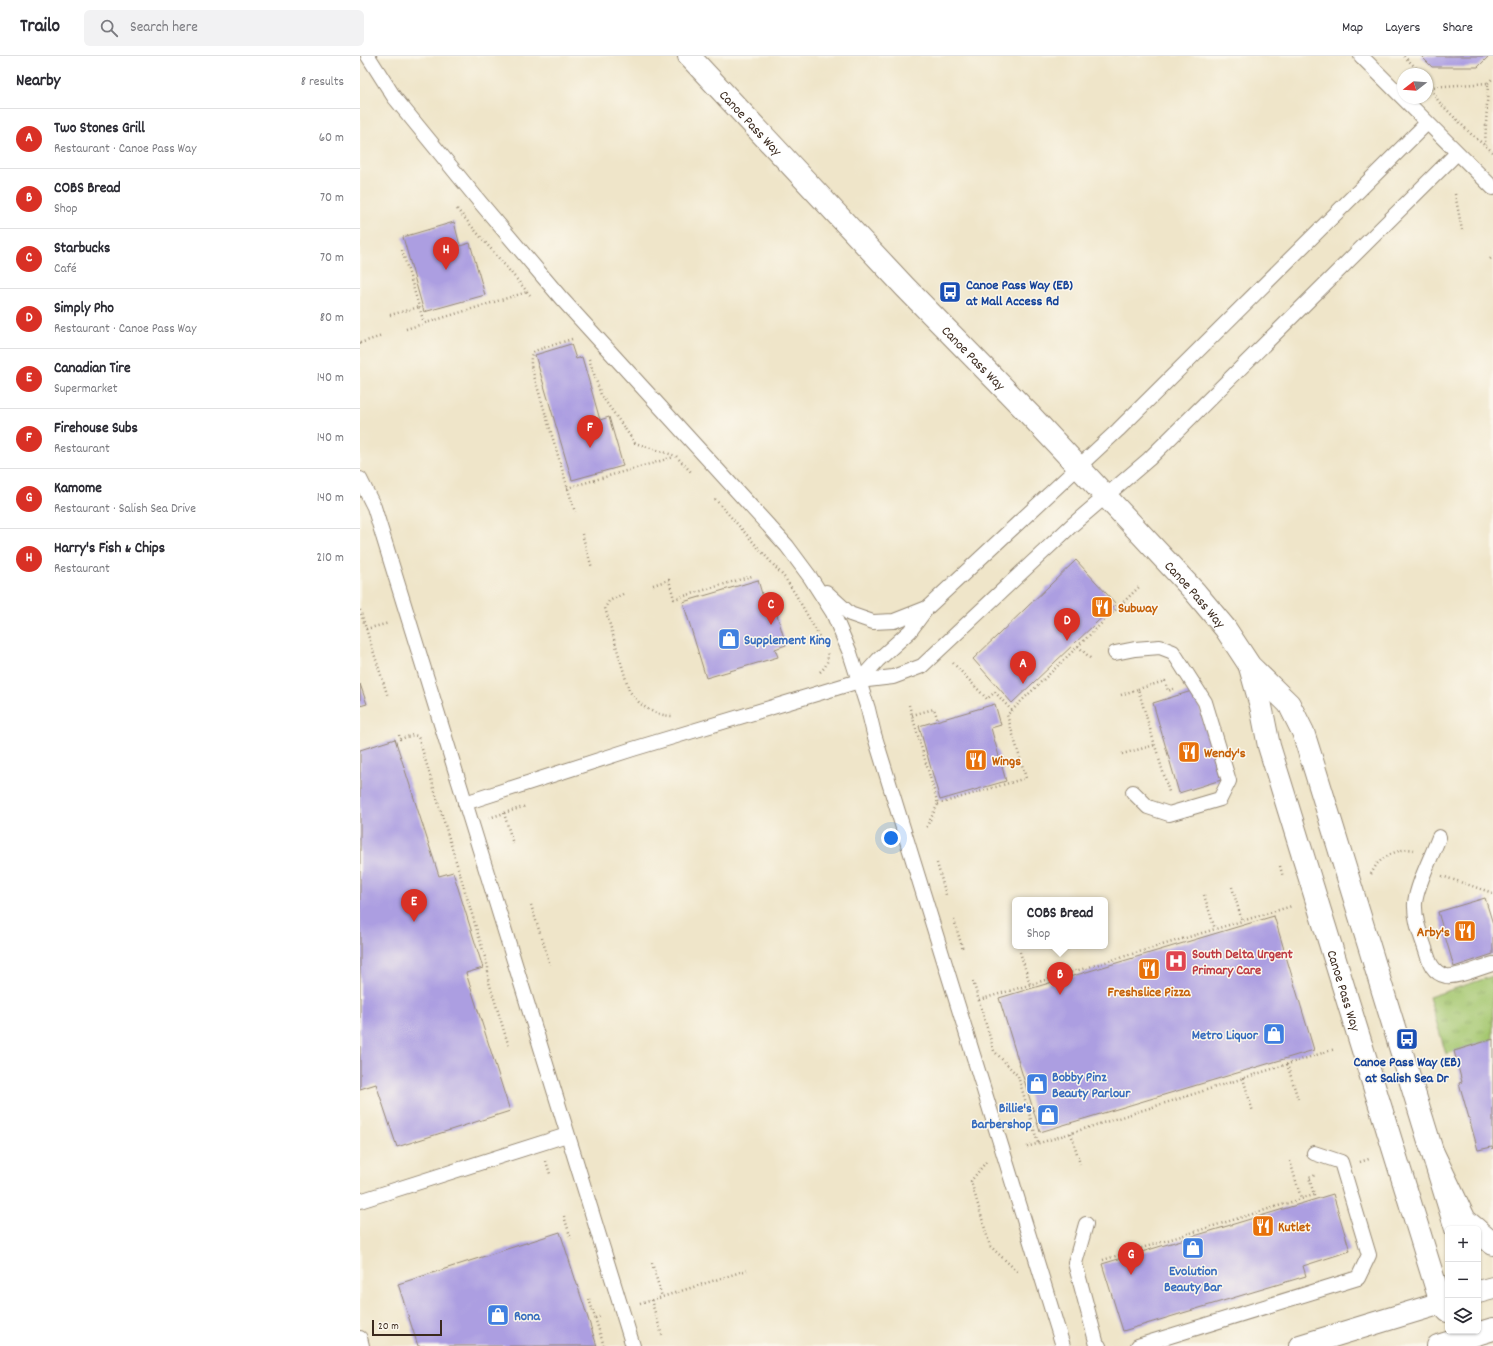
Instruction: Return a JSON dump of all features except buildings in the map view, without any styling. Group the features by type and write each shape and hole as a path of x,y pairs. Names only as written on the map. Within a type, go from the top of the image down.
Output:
{"street":[{"name":"Canoe Pass Way","path":"689,56 905,287 1032,417 1195,592 1225,628 1250,666 1289,704 1303,732 1455,1226"},
{"name":"Canoe Pass Way","path":"1250,666 1261,706 1269,746 1445,1302"},
{"path":"1433,1153 1465,1220 1472,1226"},
{"path":"1481,1234 1493,1244"},
{"path":"1481,1291 1493,1288"},
{"path":"1300,1346 1445,1305"},
{"path":"1481,1331 1493,1329"},
{"path":"1438,1346 1466,1334"}],"lane":[{"path":"368,56 394,97 479,201 562,298 787,546 810,577 833,613 850,653 859,681 1063,1346"},
{"path":"1361,56 1493,188"},
{"path":"859,681 878,660 910,631 927,608 1118,430 1427,123"},
{"path":"465,803 633,749 859,681 893,677 922,666 1070,526 1149,459 1457,153"},
{"path":"360,479 374,508 633,1346"},
{"path":"810,577 850,614 873,622 894,621 927,608"},
{"path":"1115,653 1135,649 1160,647 1173,652 1204,702 1229,781 1220,799 1170,814 1148,808 1133,792"},
{"path":"1439,837 1419,887 1415,904 1416,918 1429,962 1434,970 1440,974 1448,976 1493,964"},
{"path":"360,1201 567,1135"},
{"path":"1138,1346 1358,1278 1369,1255 1341,1162 1314,1153"},
{"path":"1086,1224 1075,1263 1097,1345 1099,1346"},
{"path":"360,1338 362,1346"}],"path":[{"path":"1404,56 1416,68"},
{"path":"1433,87 1488,83 1493,78"},
{"path":"1485,145 1488,83"},
{"path":"1433,92 1439,102 1472,135 1493,152"},
{"path":"1456,194 1462,230"},
{"path":"457,209 530,295"},
{"path":"402,250 424,323"},
{"path":"1490,259 1493,256"},
{"path":"406,329 527,292"},
{"path":"390,315 419,307"},
{"path":"568,335 577,345"},
{"path":"360,343 382,336"},
{"path":"572,339 534,351 531,354 531,366 575,512"},
{"path":"588,356 601,395 635,443 676,456 691,472"},
{"path":"568,488 676,456"},
{"path":"715,498 774,565 792,590 824,645 828,660 826,666 821,671 813,674"},
{"path":"582,534 592,568"},
{"path":"652,585 669,580 674,599 752,576"},
{"path":"938,804 1026,778 1007,715 1140,586"},
{"path":"623,594 609,601 605,608 629,690 635,700 643,707 663,716 681,714"},
{"path":"360,610 388,697"},
{"path":"366,629 389,623"},
{"path":"1078,646 1091,659"},
{"path":"953,663 988,699 995,692 1012,710"},
{"path":"826,666 831,669"},
{"path":"1121,695 1165,682 1168,691 1179,688"},
{"path":"1138,689 1169,792"},
{"path":"909,705 938,804 926,828"},
{"path":"912,715 934,709 938,720"},
{"path":"399,735 400,739 413,735 417,736 419,739 488,967 488,979 509,1046"},
{"path":"1122,754 1155,745"},
{"path":"504,813 513,844"},
{"path":"447,831 452,830"},
{"path":"1369,878 1377,864 1390,854 1408,849 1420,852"},
{"path":"1279,862 1283,877"},
{"path":"937,863 946,895"},
{"path":"1438,874 1493,893"},
{"path":"1232,887 1242,920"},
{"path":"1204,895 1214,929"},
{"path":"531,905 540,932"},
{"path":"979,1000 1292,906"},
{"path":"954,920 964,955"},
{"path":"542,938 550,964"},
{"path":"1020,952 1030,984"},
{"path":"973,981 994,1051 1018,1076 1038,1143"},
{"path":"1027,1147 1336,1049"},
{"path":"1287,1064 1298,1098"},
{"path":"1243,1078 1253,1112"},
{"path":"1071,1133 1080,1164"},
{"path":"546,1159 550,1174"},
{"path":"987,1160 971,1181 990,1246 1019,1273"},
{"path":"1290,1161 1301,1198"},
{"path":"1103,1260 1314,1194 1309,1177 1324,1173"},
{"path":"564,1216 570,1239"},
{"path":"652,1264 662,1297"},
{"path":"638,1305 747,1270"},
{"path":"589,1299 604,1346"},
{"path":"651,1300 662,1335"},
{"path":"595,1318 602,1316"}],"green space":[{"path":"1493,976 1493,1039 1446,1054 1429,997"}],"place":[{"name":"Harry's Fish & Chips","path":"446,270"},
{"name":"Canoe Pass Way (EB) at Mall Access Rd","path":"950,292"},
{"name":"Firehouse Subs","path":"590,448"},
{"name":"Subway","path":"1102,607"},
{"name":"Starbucks","path":"771,625"},
{"name":"Supplement King","path":"729,639"},
{"name":"Simply Pho","path":"1067,641"},
{"name":"Two Stones Grill","path":"1023,684"},
{"name":"Wendy's","path":"1189,752"},
{"name":"Wings","path":"976,760"},
{"name":"Canadian Tire","path":"414,922"},
{"name":"Arby's","path":"1465,931"},
{"name":"South Delta Urgent Primary Care","path":"1176,961"},
{"name":"Freshslice Pizza","path":"1149,969"},
{"name":"COBS Bread","path":"1060,995"},
{"name":"Metro Liquor","path":"1274,1034"},
{"name":"Canoe Pass Way (EB) at Salish Sea Dr","path":"1407,1039"},
{"name":"Bobby Pinz Beauty Parlour","path":"1037,1084"},
{"name":"Billie's Barbershop","path":"1048,1115"},
{"name":"Kutlet","path":"1263,1226"},
{"name":"Evolution Beauty Bar","path":"1193,1248"},
{"name":"Kamome","path":"1131,1275"},
{"name":"Rona","path":"498,1315"}]}
